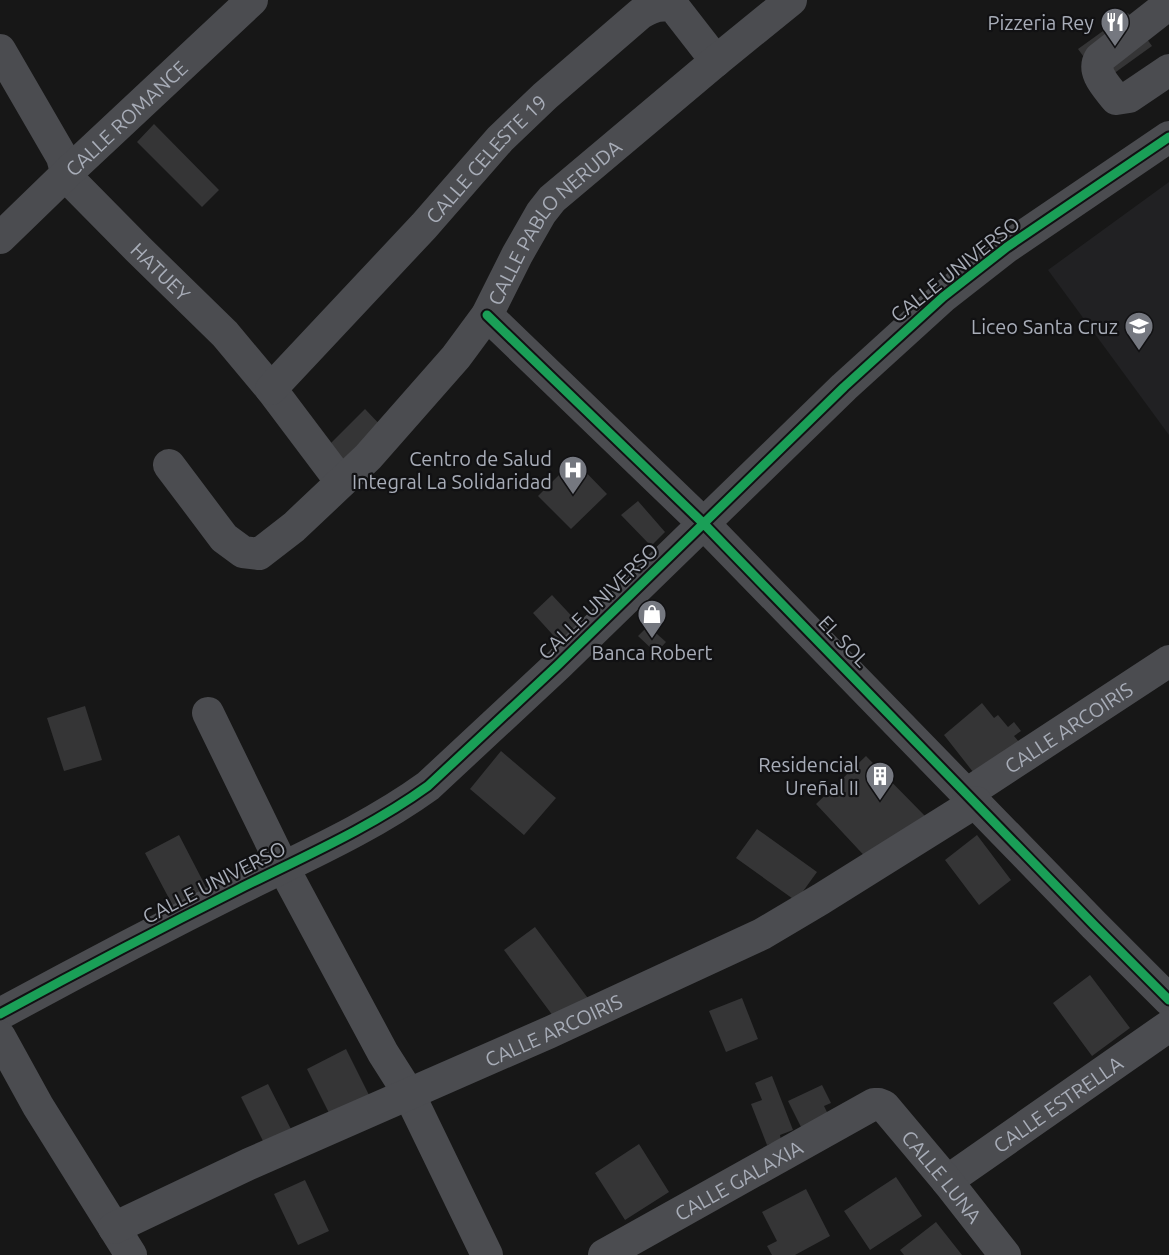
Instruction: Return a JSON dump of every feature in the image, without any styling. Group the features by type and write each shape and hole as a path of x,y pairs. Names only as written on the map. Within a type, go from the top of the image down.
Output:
{"street":[{"name":"CALLE ROMANCE","path":"0,238 252,0"},
{"name":"CALLE PABLO NERUDA","path":"169,465 224,538 243,552 259,554 294,527 368,457 456,357 487,315 517,255 541,213 552,199 792,0"},
{"path":"1169,4 1100,58 1097,71 1116,99 1122,99 1129,97 1169,70"},
{"name":"CALLE CELESTE 19","path":"271,389 417,235 500,139 545,96 640,14 664,5 674,7 716,61"},
{"name":"HATUEY","path":"0,50 62,157 65,164 65,175 225,334 271,389 341,482"},
{"name":"CALLE UNIVERSO","path":"0,1014 146,935 356,831 428,786 558,665 895,339 943,297 1007,247 1169,137"},
{"name":"EL SOL","path":"487,315 704,524 1169,1000"},
{"name":"CALLE ARCOIRIS","path":"114,1228 249,1164 548,1033 762,934 821,899 972,798 1169,661"},
{"path":"208,713 283,867 383,1053 409,1094 487,1255"},
{"name":"CALLE ESTRELLA","path":"946,1181 1169,1026"},
{"path":"0,1037 38,1106 131,1255"},
{"name":"CALLE LUNA","path":"874,1104 884,1106 1005,1255"},
{"name":"CALLE GALAXIA","path":"604,1255 874,1104"}],"shaded area":[{"name":"Liceo Santa Cruz","path":"1169,182 1169,435 1048,270"}],"building":[{"name":"Pizzeria Rey","path":"1128,13 1152,46 1102,82 1078,49"},
{"path":"154,124 219,190 202,207 137,142"},
{"path":"365,409 386,431 345,472 324,450"},
{"name":"Centro de Salud Integral La Solidaridad","path":"574,460 607,494 571,529 538,496"},
{"path":"638,501 665,532 651,546 621,515"},
{"path":"552,595 581,626 562,645 533,613"},
{"name":"Banca Robert","path":"648,626 666,642 656,653 638,636"},
{"path":"982,703 994,718 998,715 1008,727 1014,722 1021,731 1014,736 1019,742 977,777 944,735"},
{"path":"85,706 102,760 64,771 47,718"},
{"path":"501,751 556,798 524,835 470,789"},
{"name":"Residencial Ureñal II","path":"866,756 925,816 872,864 816,804"},
{"path":"757,829 817,872 796,901 736,858"},
{"path":"179,835 207,889 173,906 145,853"},
{"path":"977,835 1011,880 979,905 945,860"},
{"path":"535,927 590,1001 559,1024 504,950"},
{"path":"1090,975 1130,1028 1092,1056 1053,1003"},
{"path":"742,998 758,1039 726,1052 709,1011"},
{"path":"346,1049 372,1101 333,1121 307,1069"},
{"path":"772,1076 793,1130 780,1135 781,1140 767,1145 751,1104 762,1100 755,1083"},
{"path":"268,1084 295,1137 268,1151 241,1097"},
{"path":"822,1085 831,1103 824,1106 830,1118 803,1131 788,1101"},
{"path":"639,1144 669,1192 625,1220 595,1173"},
{"path":"896,1177 922,1216 870,1250 844,1211"},
{"path":"305,1180 329,1231 298,1245 274,1194"},
{"path":"806,1189 830,1236 795,1255 772,1255 767,1246 777,1241 762,1212"},
{"path":"936,1222 962,1255 904,1255 900,1250"}],"cycle path":[{"path":"0,1014 149,935 360,829 428,786 558,665 844,387 943,297 1007,247 1169,137"},
{"path":"487,315 704,524 1169,1000"}],"place":[{"name":"Pizzeria Rey","path":"1115,48"},
{"name":"Liceo Santa Cruz","path":"1139,352"},
{"name":"Centro de Salud Integral La Solidaridad","path":"573,496"},
{"name":"Banca Robert","path":"652,640"},
{"name":"Residencial Ureñal II","path":"880,802"}]}
